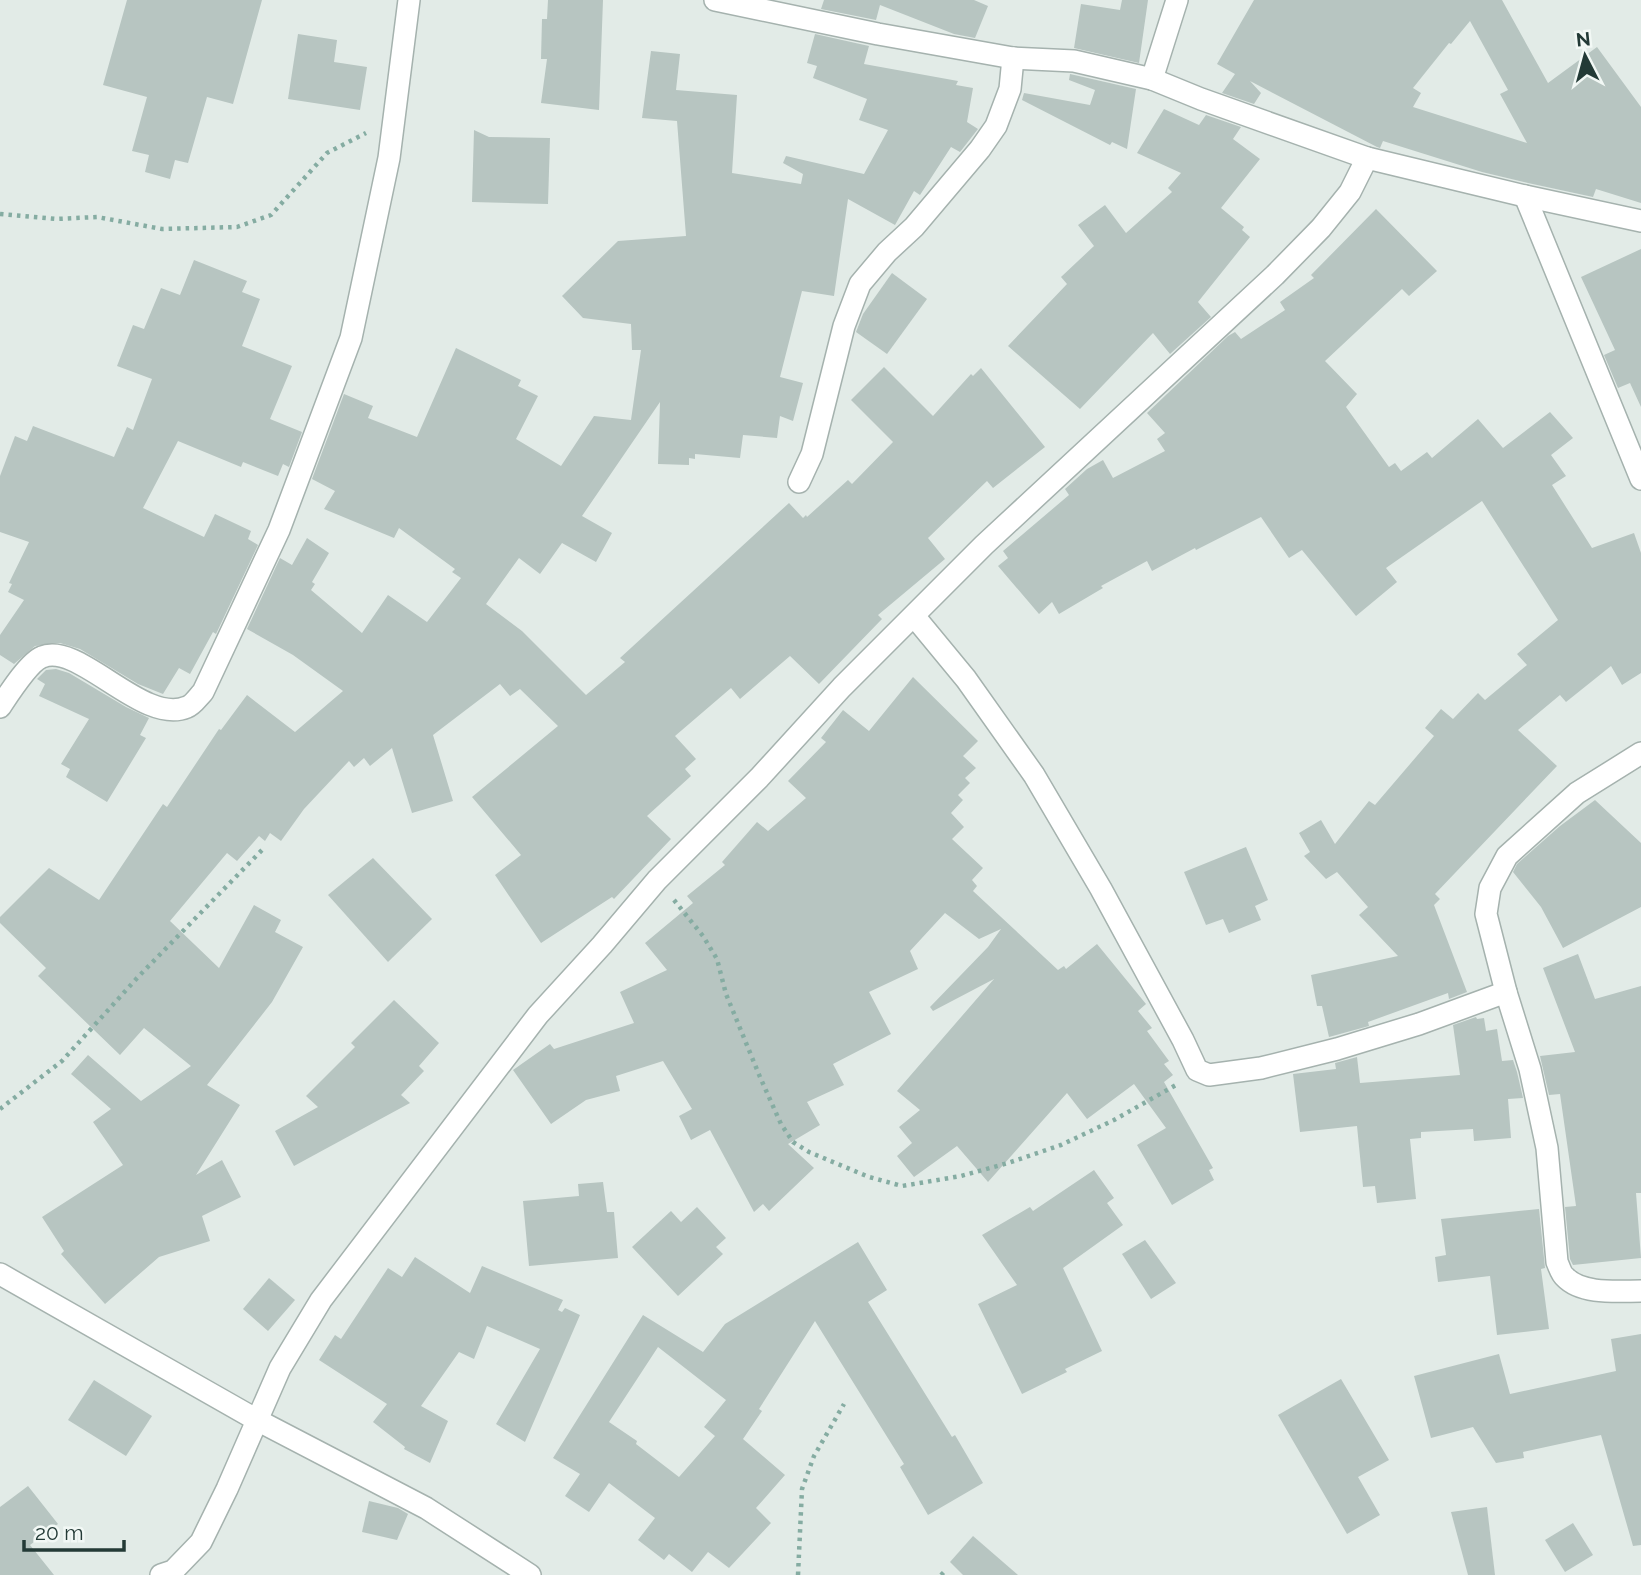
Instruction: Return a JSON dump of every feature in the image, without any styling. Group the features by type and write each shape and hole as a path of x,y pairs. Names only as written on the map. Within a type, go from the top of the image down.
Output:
{"street":[{"path":"0,707 25,673 42,657 57,656 79,664 123,691 169,710 190,707 203,692 279,530 351,338 389,158 409,0"},
{"path":"715,0 759,5 1013,58 1074,61 1152,79 1367,158 1641,221"},
{"path":"1152,79 1177,0"},
{"path":"799,482 812,454 844,326 860,285 887,252 914,227 996,126 1010,89 1013,58"},
{"path":"161,1575 173,1571 201,1542 228,1489 280,1368 329,1289 538,1015 657,880 759,778 842,687 984,545 1303,247 1350,192 1367,158"},
{"path":"1525,196 1641,479"},
{"path":"914,616 966,679 1034,775 1121,925 1183,1040 1196,1070 1209,1075 1261,1068 1419,1024 1506,992"},
{"path":"1641,753 1577,793 1507,856 1490,888 1486,914 1530,1069 1547,1148 1557,1262 1565,1278 1583,1287 1606,1291 1641,1291"},
{"path":"0,1275 257,1420 426,1508 530,1575"}],"path":[{"path":"0,214 56,219 97,217 162,229 237,226 271,215 327,153 394,119"},
{"path":"0,1109 62,1061 138,977 263,849"},
{"path":"657,880 703,936 717,959 726,994 760,1077 781,1124 793,1142 809,1152 869,1177 902,1186 961,1176 1008,1164 1061,1145 1114,1121 1165,1092 1196,1070"},
{"path":"797,1575 802,1489 814,1456 844,1404"}],"building":[{"path":"127,0 262,0 233,104 207,97 188,163 175,160 170,179 145,172 149,155 132,151 147,97 103,85"},
{"path":"548,0 603,0 599,110 541,103 547,59 541,59 542,19 547,19"},
{"path":"824,0 974,0 988,6 975,38 954,34 880,5 876,20 821,9"},
{"path":"1122,0 1148,0 1139,63 1074,48 1081,4 1120,10"},
{"path":"1254,0 1502,0 1548,83 1597,47 1641,107 1641,203 1596,189 1593,197 1482,172 1383,141 1380,148 1250,81 1261,93 1254,104 1222,93 1235,74 1217,64","holes":["1470,21 1508,90 1500,94 1527,143 1413,107 1421,93 1413,88"]},
{"path":"298,34 337,40 334,62 367,67 360,110 288,99"},
{"path":"815,34 869,46 864,64 958,81 956,85 973,88 967,122 978,129 960,152 951,147 920,195 914,191 895,225 848,199 834,296 802,291 780,377 803,383 793,421 780,416 777,438 743,435 740,458 695,454 695,459 689,458 689,465 658,464 660,402 582,516 612,533 596,562 562,543 540,574 519,558 486,604 522,631 586,695 625,662 620,658 789,503 803,518 806,515 807,517 848,480 852,484 893,442 851,400 884,367 933,416 971,374 973,376 981,368 1045,447 993,488 987,481 928,538 945,559 878,615 882,619 819,684 790,656 740,699 731,688 675,736 696,759 685,769 691,776 647,816 671,839 614,899 612,897 541,943 495,875 521,855 472,797 558,726 520,689 510,696 500,684 433,735 453,801 412,813 392,748 370,766 364,758 354,767 349,761 304,809 281,841 270,833 265,841 259,836 237,861 227,853 170,921 219,968 254,905 281,920 275,932 303,947 272,1002 207,1085 240,1105 196,1175 222,1160 241,1197 202,1216 210,1241 159,1257 105,1304 61,1254 64,1251 42,1217 123,1165 93,1122 111,1109 71,1074 88,1055 141,1101 191,1066 144,1028 120,1055 38,976 46,968 0,923 0,917 49,868 99,900 163,804 167,807 219,729 221,730 247,695 295,732 343,691 293,655 247,629 280,558 292,565 307,538 329,553 312,582 315,584 311,590 362,633 388,595 427,622 461,578 452,572 455,569 399,528 394,538 324,509 335,491 312,479 344,394 373,406 368,418 417,437 456,348 521,380 518,386 538,396 516,439 561,466 594,416 631,420 641,350 632,350 631,324 583,318 562,296 618,241 686,236 677,121 642,118 651,51 680,54 676,90 737,95 732,173 801,184 803,174 783,163 786,156 864,174 888,130 859,120 867,99 813,78 817,66 807,63"},
{"path":"1070,74 1136,89 1127,149 1112,142 1110,145 1022,100 1024,93 1090,105 1095,90 1069,80"},
{"path":"1164,109 1199,125 1206,115 1241,127 1233,139 1260,159 1221,208 1244,227 1242,230 1250,237 1198,302 1211,317 1170,354 1153,333 1080,409 1008,346 1067,284 1061,277 1094,246 1078,225 1105,205 1126,233 1172,192 1168,188 1181,173 1137,153"},
{"path":"474,130 489,137 550,138 548,204 472,202"},
{"path":"1376,209 1437,271 1409,296 1402,289 1325,361 1357,394 1346,407 1389,467 1395,463 1401,471 1427,452 1432,458 1478,419 1503,448 1550,412 1573,438 1551,455 1566,476 1552,485 1592,548 1634,533 1641,553 1641,673 1622,685 1611,666 1566,702 1560,695 1518,730 1557,766 1435,894 1440,899 1434,905 1467,992 1449,999 1448,993 1368,1022 1369,1026 1329,1037 1322,1006 1317,1006 1311,975 1398,956 1359,915 1368,907 1337,872 1326,879 1304,856 1310,852 1299,833 1321,820 1335,844 1369,801 1375,805 1434,736 1425,728 1441,709 1453,719 1478,693 1485,700 1527,665 1517,654 1558,620 1482,501 1386,568 1397,582 1356,616 1302,550 1289,558 1261,517 1152,571 1147,561 1101,586 1103,588 1059,614 1052,602 1039,614 998,566 1008,558 1003,551 1069,495 1065,489 1087,469 1103,460 1113,478 1165,451 1157,439 1165,433 1147,413 1228,336 1235,332 1241,339 1285,310 1280,302 1314,278 1311,275"},
{"path":"1641,249 1641,407 1630,383 1618,388 1604,355 1615,350 1581,277"},
{"path":"194,260 247,281 242,292 260,299 242,346 292,366 270,419 302,432 289,467 283,464 278,476 243,462 241,467 178,441 143,508 204,537 215,514 251,531 248,539 258,545 216,634 213,632 190,674 179,668 163,694 138,684 80,649 60,643 35,646 14,664 0,655 0,635 24,600 8,592 12,584 9,583 29,542 0,532 0,476 15,436 27,441 33,426 114,457 127,427 133,430 152,379 117,366 133,325 144,329 161,288 180,295"},
{"path":"892,273 927,299 887,354 856,332 863,314"},
{"path":"56,669 69,673 149,718 140,735 146,738 107,802 66,777 70,769 61,764 89,719 39,696 45,684 37,679 46,670"},
{"path":"913,677 978,741 963,756 976,768 965,778 970,783 958,795 963,800 951,813 964,827 952,839 983,868 972,880 977,886 973,891 1058,970 1064,966 1066,969 1097,944 1146,1004 1138,1011 1152,1028 1147,1031 1169,1061 1164,1064 1173,1075 1164,1082 1213,1168 1209,1170 1214,1180 1172,1205 1137,1145 1166,1128 1134,1084 1087,1119 1067,1093 988,1182 957,1146 914,1177 897,1156 912,1143 899,1127 920,1110 897,1091 994,979 933,1011 930,1007 988,947 1001,929 979,939 945,913 910,951 918,969 869,992 891,1034 833,1064 844,1085 807,1102 820,1125 788,1144 814,1168 769,1211 763,1204 754,1212 710,1130 691,1140 679,1116 692,1109 663,1061 616,1076 620,1091 586,1100 551,1124 513,1070 550,1044 554,1049 634,1023 620,992 667,970 645,943 693,903 687,896 725,865 722,862 757,822 768,831 806,798 788,781 826,742 821,738 843,710 869,731"},
{"path":"1595,800 1641,843 1641,907 1563,948 1541,907 1513,872 1517,864 1560,826"},
{"path":"1246,847 1268,900 1255,906 1261,920 1229,933 1223,919 1206,925 1184,872"},
{"path":"373,858 432,919 388,962 328,895"},
{"path":"1578,954 1595,999 1641,986 1641,1193 1636,1193 1641,1258 1573,1265 1570,1259 1565,1207 1576,1206 1560,1094 1549,1095 1540,1056 1575,1052 1543,968"},
{"path":"394,1000 439,1043 419,1066 424,1071 401,1095 410,1103 294,1166 275,1131 318,1107 306,1096 355,1047 351,1043"},
{"path":"1476,1017 1484,1018 1486,1031 1497,1029 1502,1061 1513,1060 1517,1072 1523,1098 1508,1099 1511,1138 1474,1141 1473,1129 1421,1132 1421,1138 1410,1139 1416,1199 1377,1203 1375,1186 1363,1187 1357,1126 1300,1132 1293,1074 1336,1069 1335,1063 1357,1057 1360,1083 1460,1075 1453,1025"},
{"path":"1094,1170 1114,1198 1107,1203 1123,1225 1063,1268 1102,1351 1022,1394 978,1304 1017,1285 982,1235 1030,1207 1033,1211"},
{"path":"603,1182 607,1212 614,1212 618,1258 529,1266 523,1201 579,1196 578,1184"},
{"path":"697,1207 726,1238 716,1247 723,1254 678,1296 632,1247 671,1211 681,1222"},
{"path":"1539,1209 1545,1268 1541,1269 1549,1329 1497,1335 1490,1276 1438,1282 1435,1257 1446,1255 1441,1219"},
{"path":"1145,1240 1176,1283 1151,1299 1122,1254"},
{"path":"858,1242 887,1290 868,1302 952,1437 955,1435 983,1483 928,1515 900,1467 904,1464 815,1321 743,1439 785,1475 756,1508 771,1523 729,1568 708,1552 692,1572 669,1554 664,1560 638,1540 655,1518 609,1483 589,1512 565,1496 580,1474 553,1458 643,1315 703,1352 725,1324","holes":["658,1347 726,1400 704,1427 715,1436 679,1477 636,1444 637,1441 609,1422"]},
{"path":"415,1257 470,1293 482,1266 563,1300 558,1310 562,1312 565,1308 580,1315 525,1442 496,1424 540,1349 487,1326 474,1359 459,1352 421,1406 448,1421 430,1463 404,1449 405,1447 373,1422 387,1404 319,1360 335,1335 341,1339 388,1268 402,1277"},
{"path":"269,1278 295,1300 268,1331 243,1309"},
{"path":"1641,1334 1641,1545 1633,1546 1601,1435 1523,1452 1524,1458 1496,1463 1473,1427 1431,1438 1414,1376 1499,1354 1510,1394 1616,1371 1611,1339"},
{"path":"1341,1379 1389,1460 1358,1477 1380,1515 1347,1534 1278,1415"},
{"path":"94,1380 152,1416 126,1456 68,1420"},
{"path":"28,1486 58,1524 30,1545 54,1575 0,1575 0,1507"},
{"path":"369,1501 398,1508 408,1514 397,1540 362,1532"},
{"path":"1487,1507 1495,1575 1468,1575 1451,1512"},
{"path":"1573,1523 1593,1555 1565,1572 1545,1540"},
{"path":"973,1536 1018,1575 963,1575 950,1562"}]}
